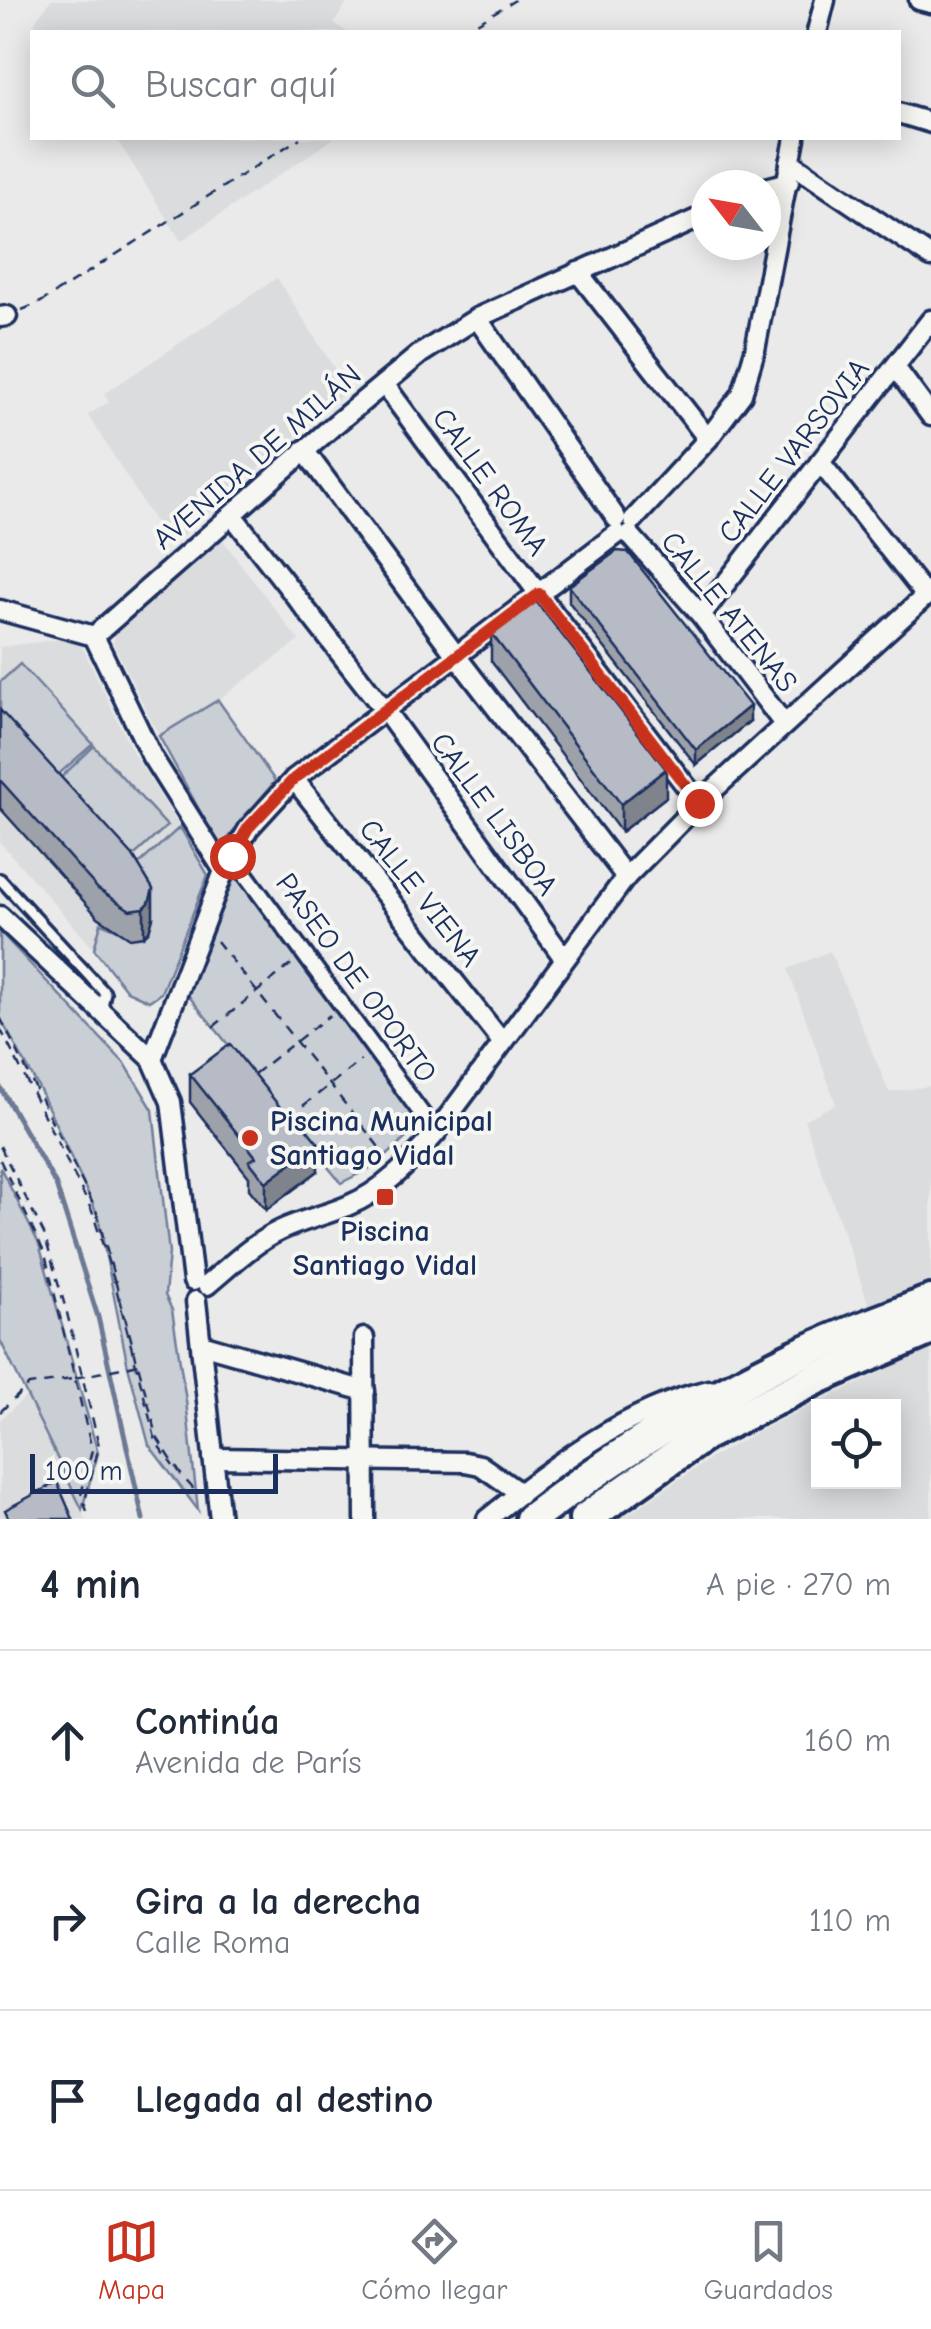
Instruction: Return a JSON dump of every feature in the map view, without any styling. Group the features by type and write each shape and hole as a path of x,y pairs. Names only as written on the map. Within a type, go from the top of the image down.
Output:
{"main road":[{"path":"526,1506 586,1477 688,1412 798,1354 931,1300"},
{"path":"585,1519 706,1434 931,1328"}],"street":[{"path":"818,30 825,0"},
{"path":"901,114 931,123"},
{"path":"152,1060 228,863 248,828 294,779 624,527 708,439 742,394 755,350 794,140"},
{"path":"790,162 931,257"},
{"path":"781,184 788,182"},
{"name":"AVENIDA DE MILÁN","path":"94,636 304,450 420,354 477,318 691,222"},
{"path":"578,272 708,439"},
{"name":"CALLE ATENAS","path":"477,318 624,527 701,615 784,724"},
{"name":"CALLE VARSOVIA","path":"701,615 931,320"},
{"path":"894,367 931,416"},
{"name":"CALLE ROMA","path":"384,384 699,803"},
{"path":"304,450 456,657 626,876"},
{"path":"199,1289 265,1239 282,1229 348,1206 374,1192 405,1167 436,1133 626,876 699,803 928,594 820,462"},
{"name":"CALLE LISBOA","path":"232,515 386,712 564,958"},
{"path":"0,610 94,636 152,756 228,863"},
{"name":"CALLE VIENA","path":"294,779 502,1042"},
{"name":"PASEO DE OPORTO","path":"228,863 436,1133"},
{"path":"0,916 152,1060 171,1102 199,1289 219,1515"},
{"path":"364,1338 366,1519"},
{"path":"201,1344 365,1391"},
{"path":"213,1458 366,1459 480,1465 526,1506 487,1519"}],"lane":[{"path":"0,879 105,993 101,1010"}],"path":[{"path":"465,30 514,0"},
{"path":"4,317 41,302 297,140"},
{"path":"211,933 386,1156"},
{"path":"212,1026 296,960"},
{"path":"252,1075 334,1012"},
{"path":"0,1020 96,1210 158,1439 182,1476"},
{"path":"0,1028 92,1211 156,1442 219,1515"},
{"path":"288,1118 366,1055"},
{"path":"0,1146 44,1234 76,1351 98,1446 84,1505"},
{"path":"0,1160 46,1254 92,1450 81,1495 90,1519"},
{"path":"0,1412 29,1386 138,1364"}],"shaded area":[{"path":"51,0 349,0 334,23 344,30 42,30 34,23"},
{"path":"117,140 331,140 181,241"},
{"path":"277,278 348,390 170,546 88,415 109,402 104,394"},
{"path":"221,538 299,641 218,700 159,736 113,643 115,634"},
{"path":"70,638 80,642 133,753 180,827 129,873 130,936 102,924 94,949 0,842 0,647"},
{"path":"20,664 93,744 52,780 0,721 0,682"},
{"path":"218,700 275,781 220,848 159,736"},
{"path":"94,746 167,826 127,862 55,783"},
{"path":"180,827 208,875 161,993 149,1001 127,991 94,949 101,923 130,935 129,873"},
{"path":"237,871 423,1122 378,1164 341,1183 187,994"},
{"path":"0,932 126,1065 153,1110 169,1253 165,1295 172,1310 186,1401 198,1510 149,1445 127,1362 98,1216 40,1090 0,1018"},
{"path":"830,951 889,1092 931,1086 931,1519 621,1519 714,1456 811,1406 811,1489 901,1489 901,1399 825,1399 891,1368 804,1120 836,1104 788,969"},
{"path":"0,1167 39,1244 98,1453 82,1509 0,1340"},
{"path":"30,1393 85,1519 0,1519 0,1420"}],"building":[{"path":"617,551 628,552 750,706 696,750 569,586"},
{"path":"535,600 666,769 621,804 491,633"},
{"path":"0,710 133,856 153,889 144,908 130,910 98,889 0,780"},
{"path":"230,1044 295,1126 301,1122 318,1143 266,1182 249,1161 256,1157 190,1074"},
{"path":"57,1482 73,1519 9,1519 5,1510"}],"waterway":[{"path":"0,1087 56,1185 98,1317 143,1519"}],"place":[{"name":"Piscina Municipal Santiago Vidal","path":"250,1138"},
{"name":"Piscina Santiago Vidal","path":"385,1197"}],"route":[{"path":"232,856 248,828 294,779 539,594 699,803"}]}
